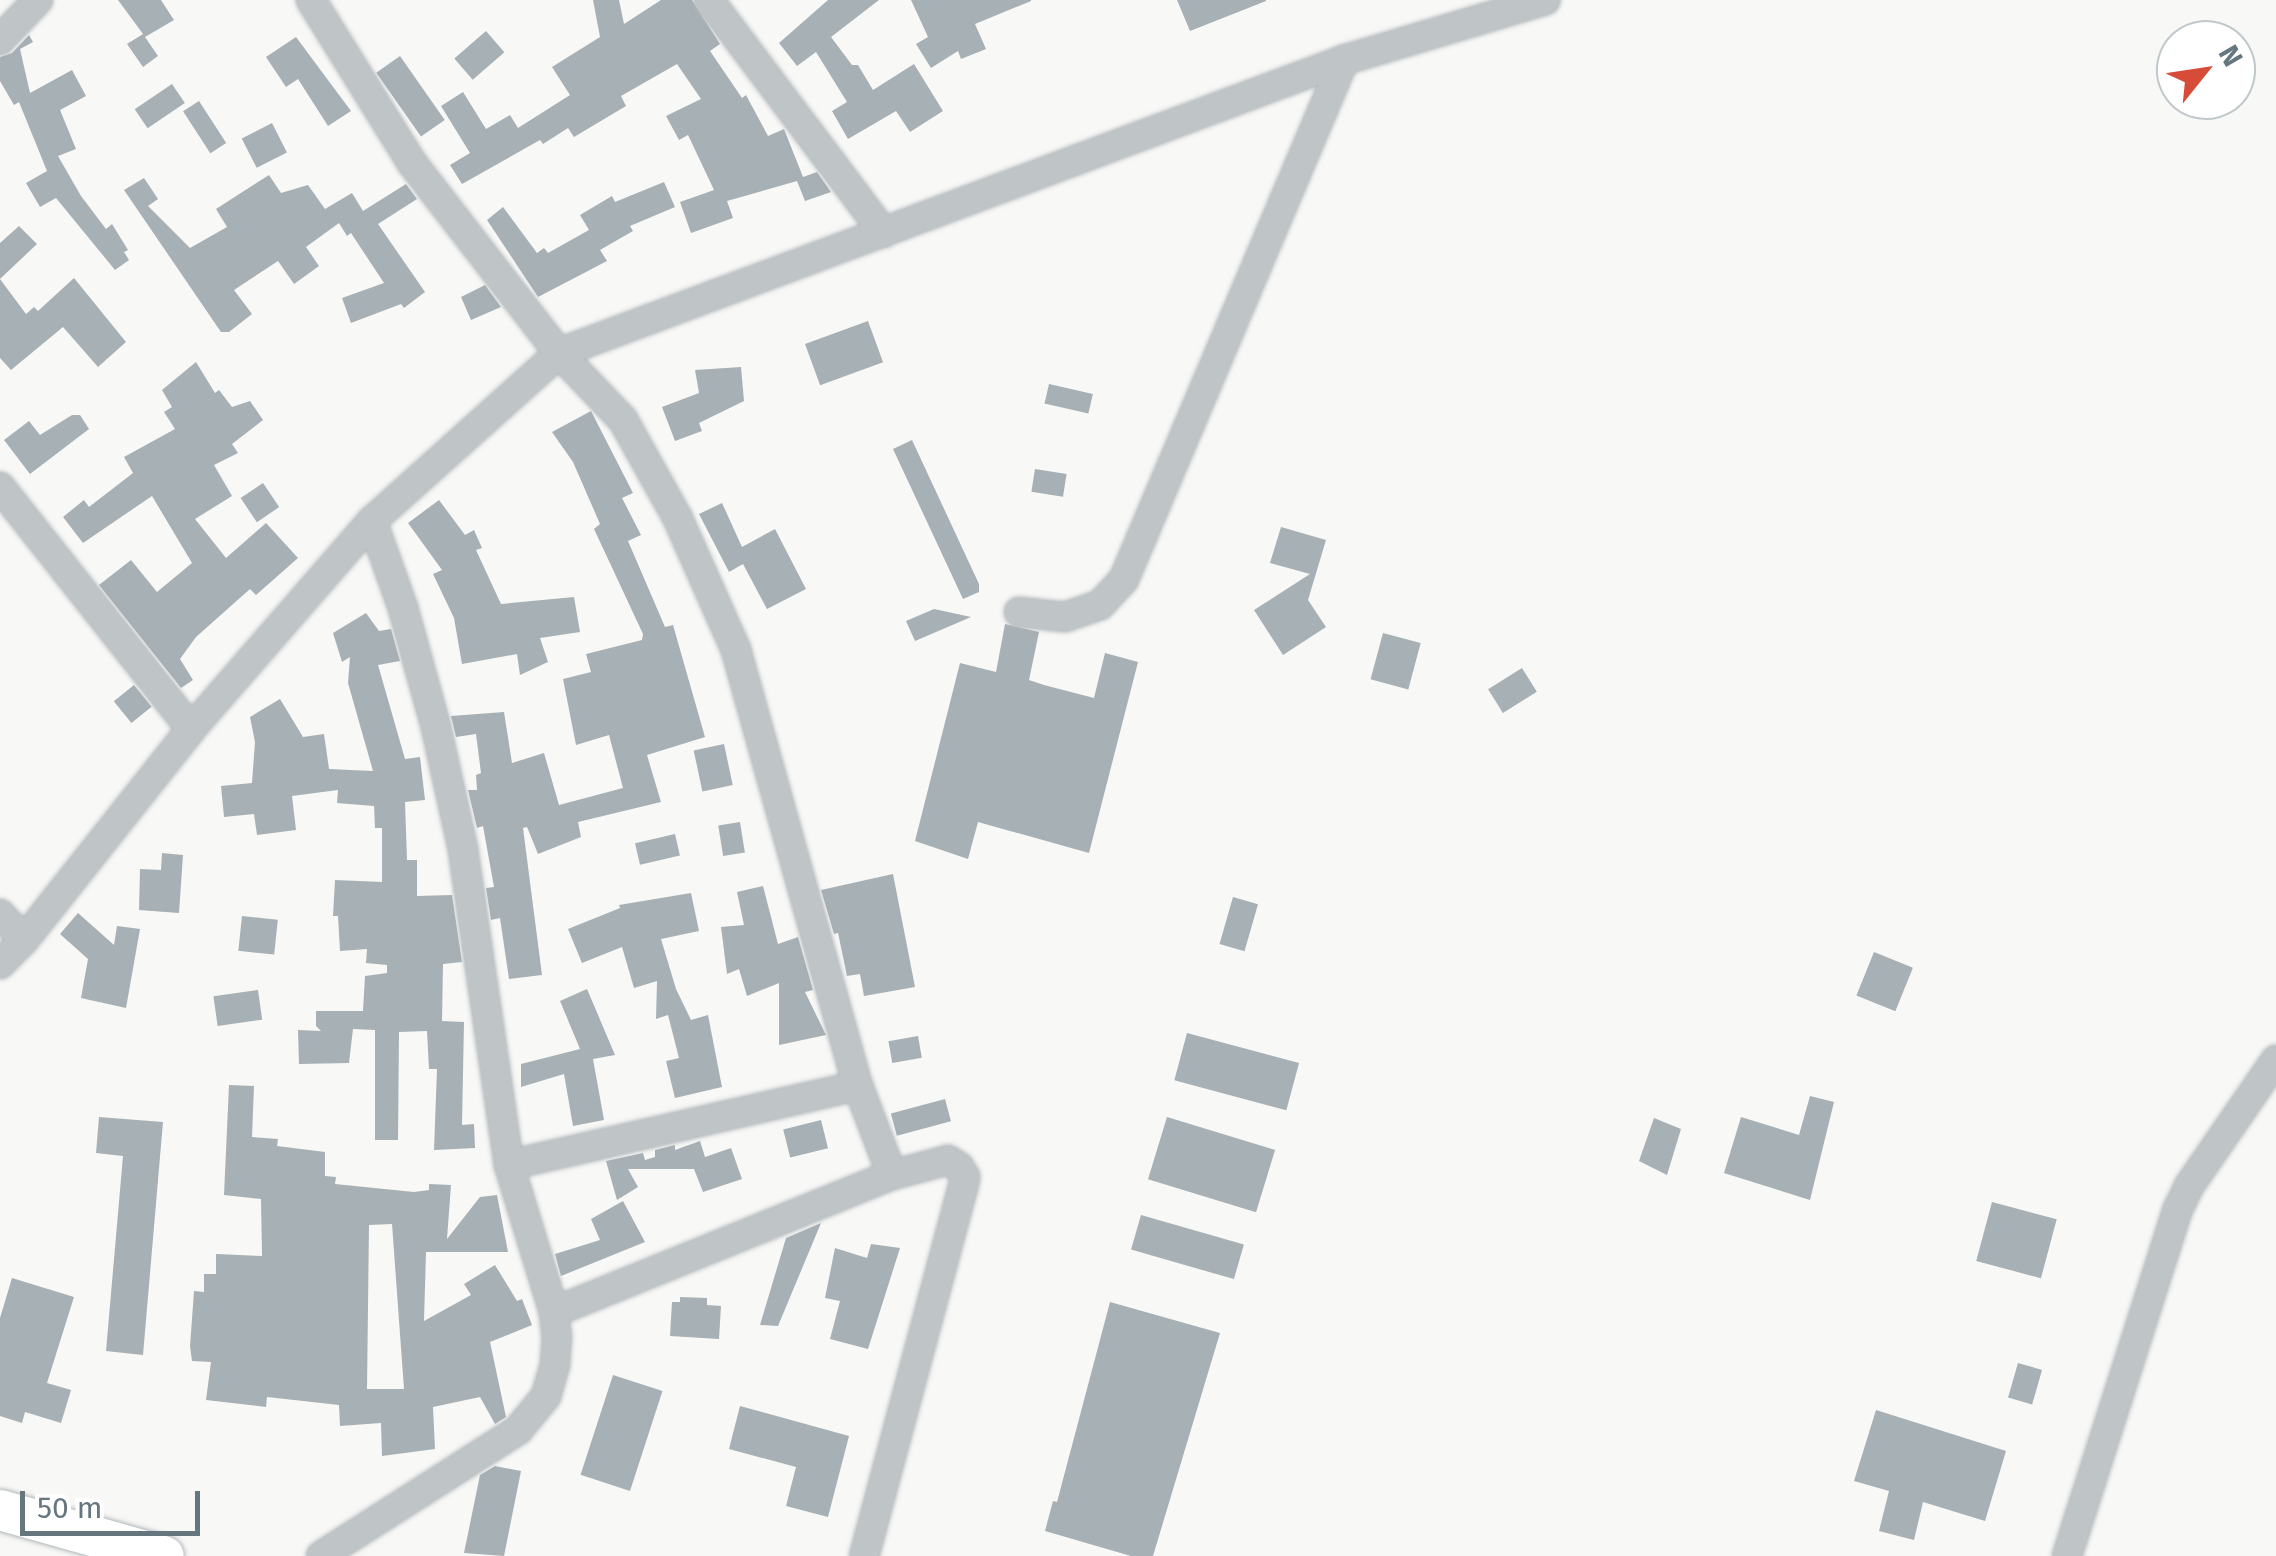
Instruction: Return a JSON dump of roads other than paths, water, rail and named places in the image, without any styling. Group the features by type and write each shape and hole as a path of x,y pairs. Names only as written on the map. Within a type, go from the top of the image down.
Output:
{"main road":[{"path":"0,1510 164,1556"}],"street":[{"path":"0,40 38,0"},
{"path":"311,0 412,163 559,353 624,420 678,519 736,650 858,1086 892,1175"},
{"path":"709,0 884,233"},
{"path":"0,964 24,940 191,730 372,521 559,353 1344,60 1497,8 1545,0"},
{"path":"1019,612 1065,618 1100,606 1124,579 1344,60"},
{"path":"0,487 191,730"},
{"path":"321,1556 518,1430 546,1396 555,1364 554,1312 509,1164 463,848 404,608 372,521"},
{"path":"0,914 24,940"},
{"path":"2066,1556 2177,1211 2188,1186 2276,1060"},
{"path":"509,1164 858,1086"},
{"path":"554,1312 892,1175 948,1160 964,1177 864,1556"}]}
